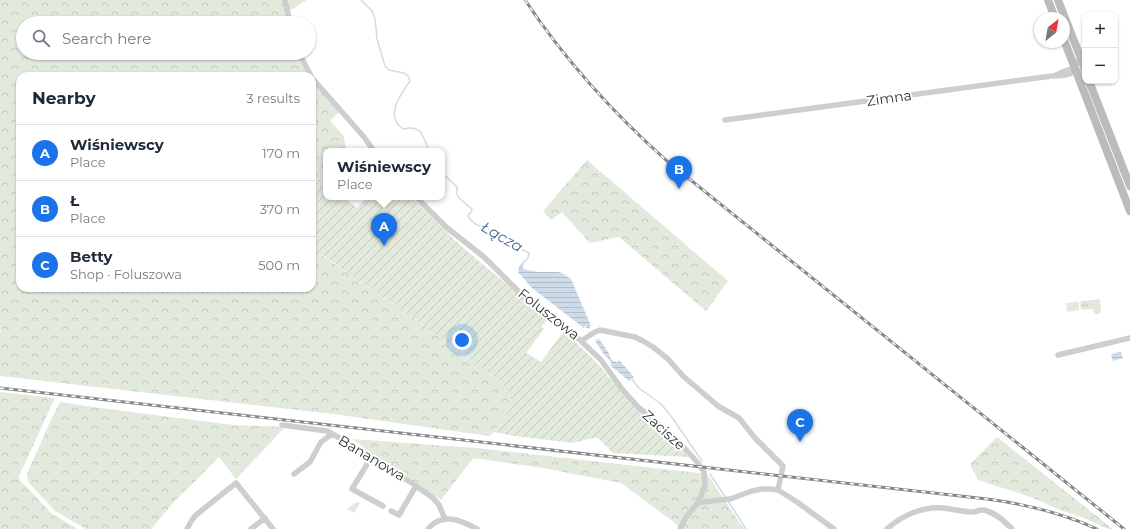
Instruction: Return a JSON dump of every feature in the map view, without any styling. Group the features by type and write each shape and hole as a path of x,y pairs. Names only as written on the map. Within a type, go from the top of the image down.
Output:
{"main road":[{"path":"1048,0 1053,12"},
{"path":"1058,0 1082,61"},
{"path":"1067,48 1130,211"},
{"path":"1090,84 1130,186"}],"street":[{"path":"285,0 288,16"},
{"path":"1080,55 1075,69 1082,73"},
{"path":"302,60 308,72"},
{"name":"Zimna","path":"726,120 1068,75 1073,73 1075,69"},
{"path":"316,83 372,148"},
{"name":"Foluszowa","path":"419,200 446,227 484,257 518,291 581,341 600,330 635,337 653,347 668,359 683,376 718,406 740,418 755,438 783,466 778,490"},
{"path":"1058,355 1130,338"},
{"name":"Zacisze","path":"581,341 601,360 622,389 638,407 678,442 698,463 704,472 705,485 697,504 686,516 680,529"},
{"name":"Bananowa","path":"282,425 327,431 372,456 416,486 436,502 444,519"},
{"path":"294,474 310,462 321,442 332,434"},
{"path":"372,456 352,489 383,506"},
{"path":"187,529 196,515 236,483 273,529"},
{"path":"391,511 399,515 416,486"},
{"path":"697,504 728,499 762,489 778,490 834,529"},
{"path":"887,529 915,512 924,509 943,508 973,512 985,510 1001,518 1012,529"},
{"path":"251,529 264,518"},
{"path":"428,529 444,519 459,520 477,529"}],"green space":[{"path":"0,0 307,0 286,13 287,16 16,16 16,60 302,60 308,72 16,72 16,292 316,292 316,260 320,254 410,316 500,381 513,403 494,432 489,436 333,414 0,376 0,332 2,332 0,329"},
{"path":"316,84 339,112 330,121 344,136 346,148 323,148 323,182 316,176"},
{"path":"587,160 728,281 706,311 619,237 590,243 562,212 551,220 543,211"},
{"path":"316,176 323,182 323,200 347,200 357,208 363,200 414,200 461,246 548,319 541,327 544,329 526,353 541,362 564,331 599,365 636,409 689,457 613,453 598,438 573,443 514,436 494,432 513,403 500,381 410,316 320,254 316,260"},
{"path":"1100,299 1101,311 1099,314 1095,314 1092,309 1081,310 1081,301"},
{"path":"1079,302 1079,310 1067,312 1066,303"},
{"path":"0,392 55,398 19,476 19,479 52,514 78,529 0,529"},
{"path":"60,402 233,425 285,427 236,479 219,457 174,502 151,529 86,529 55,511 28,482 27,474"},
{"path":"997,437 1113,529 1108,529 1031,497 978,480 970,464"},
{"path":"352,439 476,448 707,474 744,529 680,529 675,523 621,483 543,468 473,458 441,500"},
{"path":"357,502 360,503 354,513 347,509"}],"water":[{"path":"522,263 524,265 522,268 527,270 538,272 558,272 571,279 591,326 588,329 585,326 584,328 532,288 518,272"},
{"path":"599,339 614,362 615,361 618,363 619,360 634,377 629,381 610,365 612,364 595,341"},
{"path":"1121,352 1123,358 1113,361 1111,354"}],"waterway":[{"name":"Łącza","path":"361,0 372,11 375,19 377,39 385,66 389,70 404,73 408,76 410,81 402,92 396,105 394,112 397,124 403,129 414,128 418,130 421,133 428,148"},
{"name":"Łącza","path":"445,176 457,187 457,194 459,198 472,209 468,215 474,223 483,228 487,227 501,239 529,253 528,258 521,265"},
{"name":"Łącza","path":"631,378 639,388 661,404 702,461"},
{"name":"Łącza","path":"710,474 726,498"},
{"name":"Łącza","path":"728,501 746,529"}],"railway":[{"path":"525,0 556,44 573,65 609,105 667,161 1124,529"},
{"path":"0,388 987,499 1043,510 1070,518 1097,529"}],"place":[{"name":"Ł","path":"679,189"},
{"name":"Wiśniewscy","path":"384,246"},
{"name":"Betty","path":"800,442"}]}
